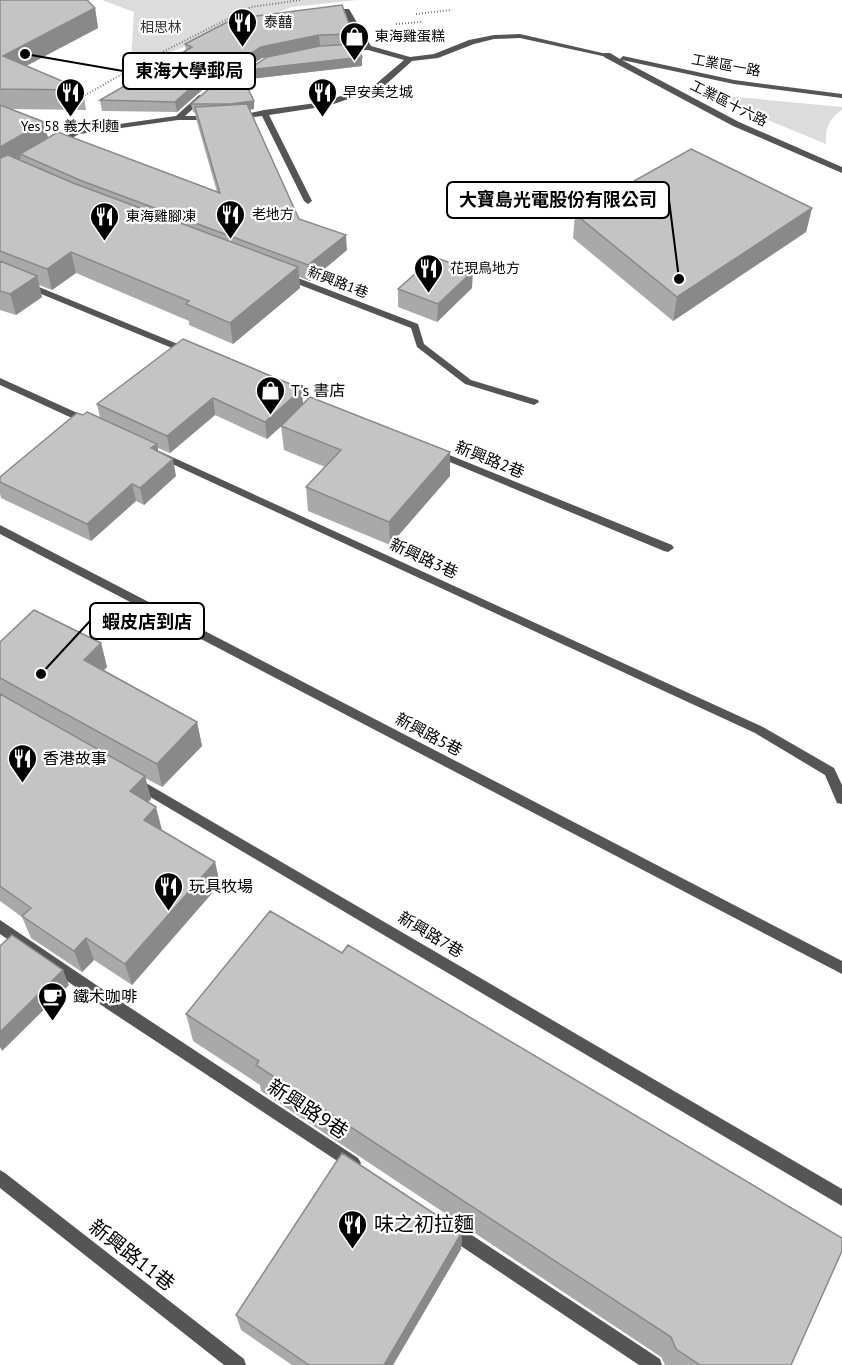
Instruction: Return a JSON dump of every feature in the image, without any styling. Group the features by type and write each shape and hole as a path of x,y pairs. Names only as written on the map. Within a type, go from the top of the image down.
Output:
{"street":[{"path":"346,11 368,48"},
{"name":"工業區一路","path":"410,59 435,56 472,42 494,37 520,36 734,82 842,96"},
{"path":"335,49 368,48 410,59"},
{"name":"工業區十六路","path":"607,55 736,124 842,170"},
{"path":"231,117 325,104 380,85 410,59"},
{"path":"178,118 206,94"},
{"path":"264,112 308,201"},
{"path":"49,148 77,132 178,118 220,118"},
{"name":"新興路1巷","path":"274,272 415,326 420,345 468,382 534,402"},
{"path":"0,274 195,354"},
{"path":"0,381 98,426"},
{"name":"新興路2巷","path":"426,449 668,548"},
{"name":"新興路3巷","path":"152,451 759,730 830,772 842,800"},
{"name":"新興路5巷","path":"0,529 842,968"},
{"name":"新興路7巷","path":"117,771 842,1198"},
{"name":"新興路9巷","path":"0,926 112,1004 364,1170"},
{"name":"新興路11巷","path":"0,1178 238,1365"},
{"path":"441,1222 654,1365"}],"path":[{"path":"76,100 141,63 251,7 301,0"},
{"path":"416,14 453,10"}],"green space":[{"name":"相思林","path":"102,0 357,0 292,7 141,63 131,59 134,12"},
{"path":"705,94 842,107 842,110 829,124 826,144"}],"building":[{"path":"0,0 87,0 95,8 3,56 83,90 0,89"},
{"path":"342,5 353,34 319,35 261,47 233,65 200,80 175,102 100,100 192,47 185,44 233,19"},
{"path":"356,44 362,57 248,70 267,57 320,46"},
{"path":"241,75 254,101 230,104 191,104 209,89"},
{"path":"247,104 299,219 346,235 308,265 82,181 20,154 58,132 220,193 195,107"},
{"path":"0,105 44,122 0,147"},
{"path":"691,149 812,208 677,297 575,214"},
{"path":"8,155 73,183 298,267 230,323 186,304 189,301 71,252 47,269 0,251 0,158"},
{"path":"434,257 473,271 438,304 398,289"},
{"path":"0,261 37,276 10,294 0,291"},
{"path":"183,339 302,389 265,422 213,398 167,436 97,404"},
{"path":"310,397 450,452 389,522 306,487 341,450 281,426"},
{"path":"87,412 157,444 151,448 173,459 140,488 132,484 87,524 0,482 0,477 77,413 83,415"},
{"path":"34,610 101,643 84,660 197,722 157,764 0,678 0,642"},
{"path":"0,694 145,776 130,791 156,807 144,820 215,862 125,964 86,938 74,951 22,916 31,908 0,886"},
{"path":"270,911 342,953 348,945 842,1238 842,1251 791,1365 700,1365 676,1349 671,1337 256,1065 259,1061 186,1014"},
{"path":"12,935 63,970 0,1032 0,946"},
{"path":"342,1153 462,1232 384,1365 309,1365 236,1315"}],"place":[{"name":"泰囍","path":"243,48"},
{"name":"東海大學郵局","path":"25,54"},
{"name":"東海雞蛋糕","path":"354,62"},
{"name":"Yes 58 義大利麵","path":"70,118"},
{"name":"早安美芝城","path":"322,118"},
{"name":"老地方","path":"231,240"},
{"name":"東海雞腳凍","path":"105,242"},
{"name":"大寶島光電股份有限公司","path":"679,279"},
{"name":"花現鳥地方","path":"429,294"},
{"name":"T's 書店","path":"270,416"},
{"name":"蝦皮店到店","path":"41,674"},
{"name":"香港故事","path":"22,784"},
{"name":"玩具牧場","path":"168,912"},
{"name":"鐵木咖啡","path":"52,1022"},
{"name":"味之初拉麵","path":"353,1250"}]}
